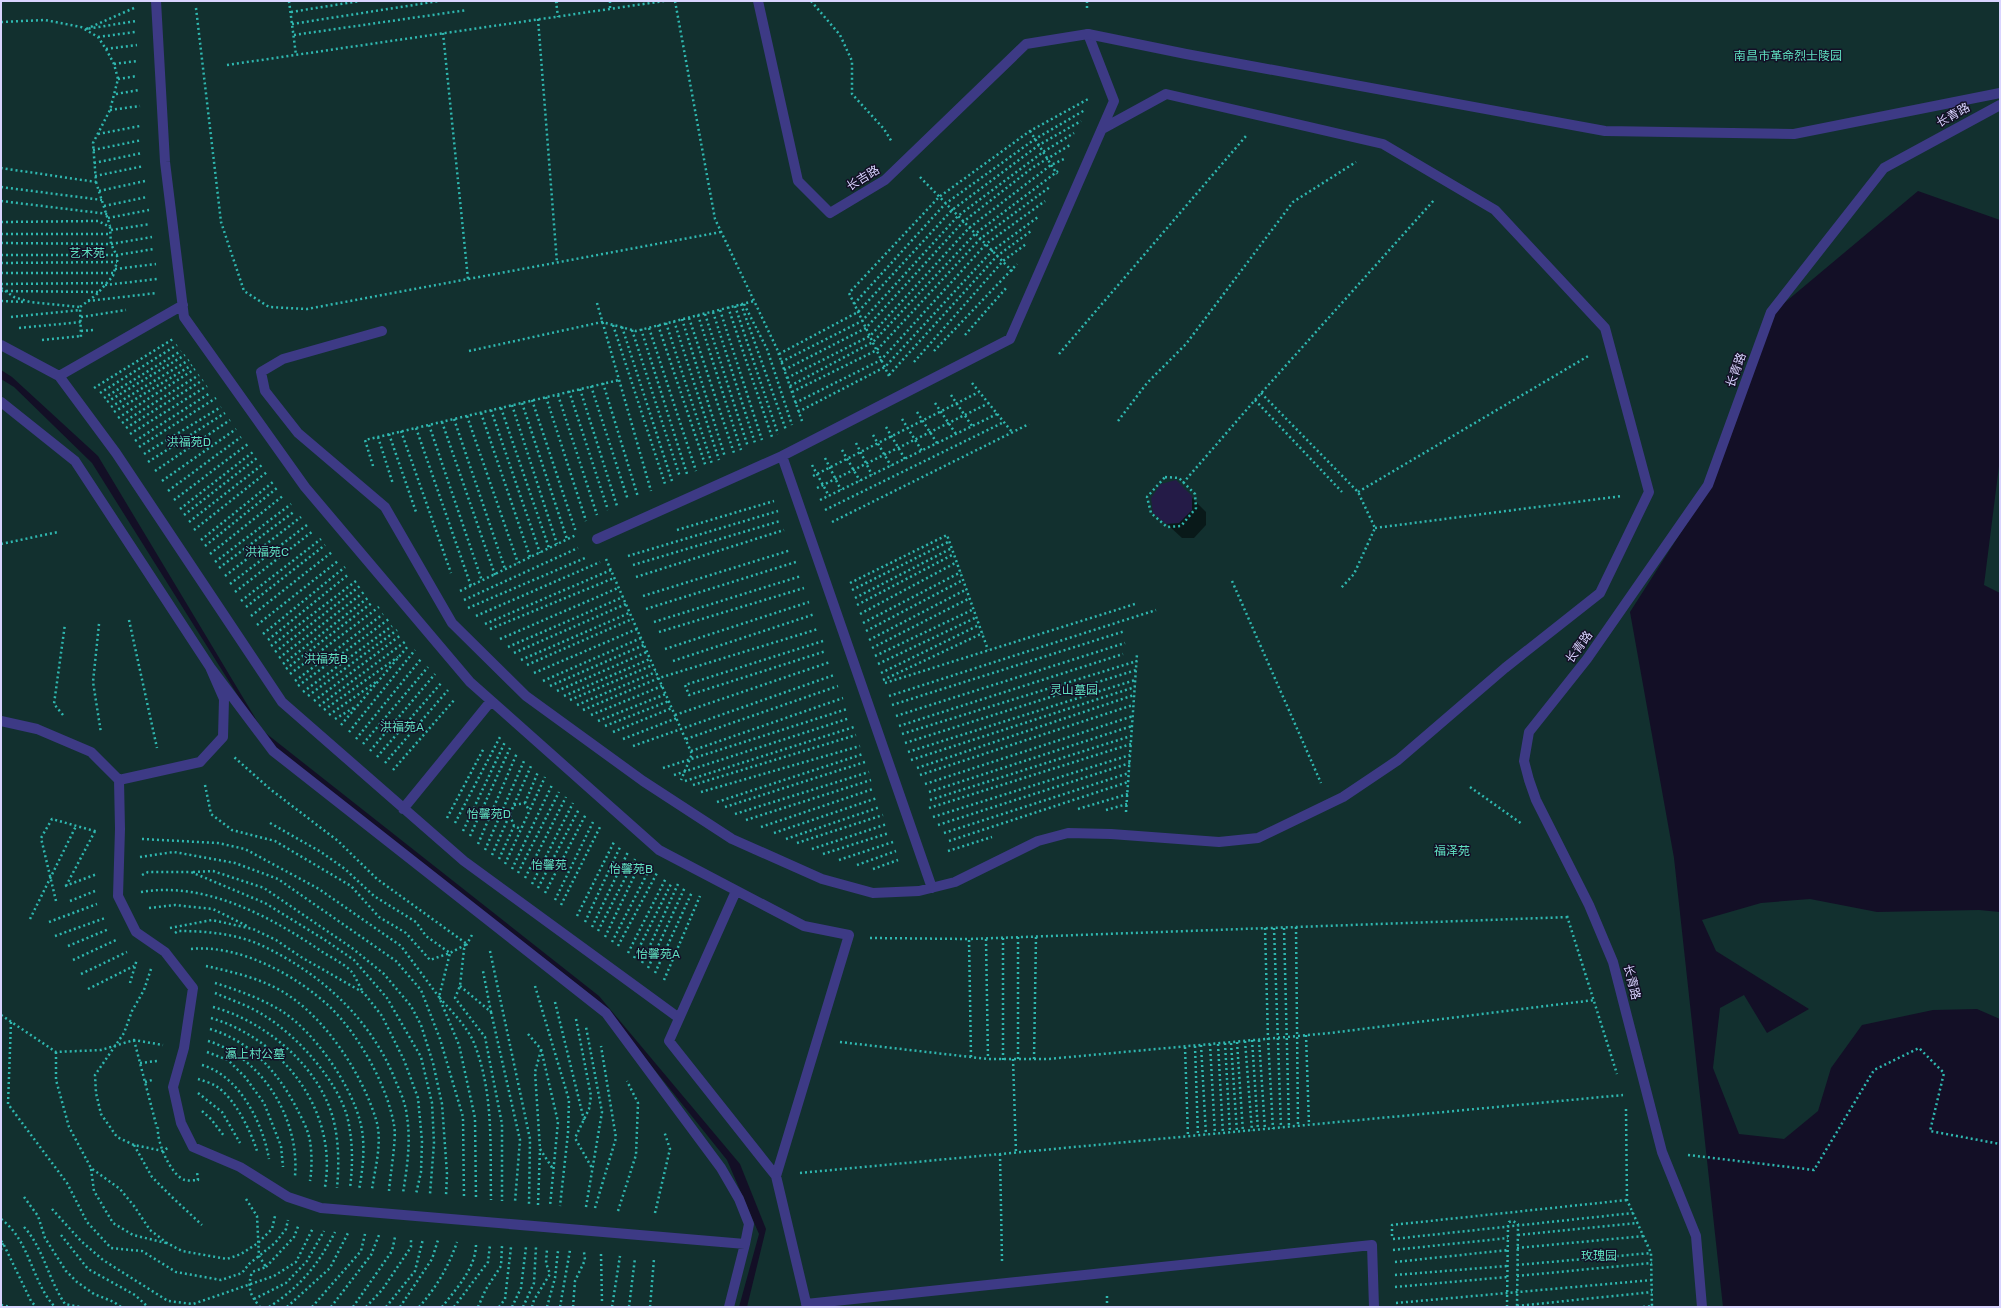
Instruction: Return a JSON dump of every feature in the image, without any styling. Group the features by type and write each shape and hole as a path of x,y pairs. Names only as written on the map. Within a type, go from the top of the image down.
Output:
{"street":[{"path":"156,1 165,162 184,317 296,474 470,682 638,831 684,863 804,926 849,935 776,1176"},
{"name":"长吉路","path":"758,1 798,181 830,213 885,180 1026,44 1088,34"},
{"path":"1088,34 1194,56 1605,131 1794,134 2000,93"},
{"path":"597,539 809,443 1010,340 1102,129 1112,94 1088,34"},
{"path":"382,331 283,359 261,372 265,391 298,433 385,507 454,625 498,669 553,716 673,801 732,839 822,879 873,893 919,892 956,882 1038,842 1068,833 1125,835 1219,842 1258,838 1343,797 1398,760 1505,668 1600,594 1649,492 1605,328 1495,210 1383,144 1166,94 1102,129"},
{"name":"长青路","path":"1702,1307 1696,1236 1662,1152 1613,962 1589,905 1536,800 1529,780 1524,761 1529,732 1587,659 1708,485 1771,312 1884,168 2000,105"},
{"path":"59,376 183,305"},
{"path":"1,345 59,376 102,434 228,622 276,690 349,762 440,841 495,884 679,1018"},
{"path":"1,402 75,461 210,667 273,751 606,1012 721,1168 739,1199 749,1224 729,1307"},
{"path":"782,456 932,888"},
{"path":"119,780 200,762 223,737 224,699 210,667"},
{"path":"403,809 492,701"},
{"path":"1,721 37,729 91,752 119,780 118,896 142,942 164,953 193,988 186,1036 173,1087 181,1123 192,1147 235,1164 293,1199 308,1204 334,1209 443,1220 745,1244"},
{"path":"736,891 669,1041 776,1176 807,1306 1372,1245 1374,1307"}],"path":[{"path":"289,1 296,55"},
{"path":"290,12 360,1"},
{"path":"292,24 439,1"},
{"path":"558,16 556,1 561,1"},
{"path":"610,1 610,9"},
{"path":"227,65 664,1"},
{"path":"675,1 715,219 779,354 809,443"},
{"path":"814,1 816,7"},
{"path":"86,29 137,7"},
{"path":"196,8 221,222 244,290 269,308 307,309 721,232"},
{"path":"294,35 467,10"},
{"path":"86,29 156,18"},
{"path":"538,19 557,262"},
{"path":"1,22 45,20 86,29 98,37 106,49 114,64 118,79 110,110 93,142 96,182 108,214 111,244 118,258 114,273 100,292 80,309 11,317"},
{"path":"98,37 157,29"},
{"path":"443,33 468,279"},
{"path":"106,49 158,42"},
{"path":"899,397 849,293 939,197 1030,131 1112,94"},
{"path":"854,304 945,204 1035,139 1112,94"},
{"path":"779,354 858,312 952,210 1039,145 1112,94"},
{"path":"110,110 162,103"},
{"path":"1059,354 1262,116"},
{"path":"98,134 162,122"},
{"path":"784,370 866,328 963,222 1032,168 1047,158 1102,129"},
{"path":"1030,131 1072,198"},
{"path":"781,362 862,321 958,216 1043,152 1076,132"},
{"path":"93,150 163,136"},
{"path":"787,378 870,336 969,228 1051,165 1096,142"},
{"path":"1118,421 1146,383 1186,344 1293,202 1383,144"},
{"path":"94,163 164,149"},
{"path":"95,176 165,162"},
{"path":"1,168 96,182"},
{"path":"790,386 873,342 975,234 1061,169"},
{"path":"99,191 167,176"},
{"path":"792,392 877,350 980,239 1060,179"},
{"path":"1183,483 1261,393 1450,183"},
{"path":"1,187 102,200"},
{"path":"104,206 169,192"},
{"path":"795,403 881,360 986,244 1046,200"},
{"path":"1,201 108,214"},
{"path":"108,218 170,206"},
{"path":"798,412 884,368 992,250 1042,214"},
{"path":"1,234 110,230 172,220"},
{"path":"1,222 98,221 110,230"},
{"path":"882,379 888,375 998,256 1034,229"},
{"path":"1,243 111,244 174,234"},
{"path":"909,367 1003,261 1027,243"},
{"path":"1,255 117,255 176,246"},
{"path":"932,356 1011,269 1021,260"},
{"path":"115,269 178,261"},
{"path":"1,264 117,262"},
{"path":"1,273 114,273"},
{"path":"1,284 106,284 179,276"},
{"path":"963,338 1012,281"},
{"path":"1,290 100,292"},
{"path":"88,301 181,290"},
{"path":"6,291 14,297 32,302"},
{"path":"1,301 32,302 80,309"},
{"path":"468,351 602,322 632,330 648,328 754,301"},
{"path":"597,303 657,512"},
{"path":"743,304 767,349 794,429 803,425"},
{"path":"743,304 787,433 768,442"},
{"path":"735,306 779,436"},
{"path":"728,307 772,440"},
{"path":"80,309 82,363"},
{"path":"720,310 764,444"},
{"path":"713,312 756,448"},
{"path":"705,314 750,451"},
{"path":"698,315 743,454"},
{"path":"689,317 735,458"},
{"path":"682,320 726,462"},
{"path":"674,321 720,465"},
{"path":"12,329 81,322"},
{"path":"666,323 713,468"},
{"path":"603,383 640,504 667,490 613,324"},
{"path":"658,325 707,471"},
{"path":"622,327 674,487"},
{"path":"648,328 698,476"},
{"path":"641,329 689,480"},
{"path":"632,330 682,483"},
{"path":"37,341 81,336"},
{"path":"1358,492 1609,343"},
{"path":"102,434 213,356"},
{"path":"102,434 213,356"},
{"path":"102,434 213,356"},
{"path":"102,434 213,356"},
{"path":"102,434 213,356"},
{"path":"102,434 213,356"},
{"path":"102,434 213,356"},
{"path":"102,434 213,356"},
{"path":"102,434 213,356"},
{"path":"102,434 213,356"},
{"path":"102,434 213,356"},
{"path":"102,434 213,356"},
{"path":"958,366 1012,432"},
{"path":"374,470 365,440 619,380"},
{"path":"591,386 628,501"},
{"path":"580,389 620,514"},
{"path":"948,391 972,426"},
{"path":"569,392 608,511"},
{"path":"812,476 979,392"},
{"path":"1261,393 1358,492 1375,528 1354,574 1341,588"},
{"path":"558,394 597,516"},
{"path":"546,397 589,529"},
{"path":"933,399 956,434"},
{"path":"532,400 576,535"},
{"path":"1255,400 1342,492"},
{"path":"522,403 567,539"},
{"path":"815,490 989,403"},
{"path":"512,405 557,544"},
{"path":"501,408 549,548"},
{"path":"915,408 937,443"},
{"path":"491,410 540,553"},
{"path":"481,413 530,557"},
{"path":"820,500 997,414"},
{"path":"467,416 518,563"},
{"path":"801,420 808,416"},
{"path":"900,416 922,451"},
{"path":"454,419 505,569"},
{"path":"442,422 495,575"},
{"path":"824,510 1004,422"},
{"path":"884,424 906,459"},
{"path":"832,522 1029,424"},
{"path":"429,425 482,581"},
{"path":"102,434 263,426"},
{"path":"102,434 263,426"},
{"path":"136,484 263,426"},
{"path":"143,494 263,426"},
{"path":"150,504 263,426"},
{"path":"166,529 263,426"},
{"path":"166,529 263,426"},
{"path":"166,529 263,426"},
{"path":"166,529 263,426"},
{"path":"166,529 263,426"},
{"path":"416,428 471,586"},
{"path":"401,431 452,578"},
{"path":"870,431 891,466"},
{"path":"389,434 417,517"},
{"path":"378,437 395,490"},
{"path":"854,440 872,475"},
{"path":"840,446 860,481"},
{"path":"823,455 841,490"},
{"path":"810,462 829,496"},
{"path":"200,579 296,474"},
{"path":"200,579 296,474"},
{"path":"200,579 296,474"},
{"path":"1165,477 1178,478 1183,483 1195,494 1196,508 1181,526 1168,527 1151,513 1147,497 1165,477"},
{"path":"1375,528 1649,492"},
{"path":"673,531 776,500 789,536"},
{"path":"200,579 320,503"},
{"path":"200,579 320,503"},
{"path":"200,579 320,503"},
{"path":"200,579 320,503"},
{"path":"200,579 320,503"},
{"path":"628,556 780,510"},
{"path":"633,565 783,520"},
{"path":"636,577 786,529"},
{"path":"228,622 343,531"},
{"path":"228,622 343,531"},
{"path":"228,622 343,531"},
{"path":"1,544 58,532"},
{"path":"458,592 583,532"},
{"path":"846,641 947,535 988,650"},
{"path":"446,613 597,539 692,754 681,782 858,726"},
{"path":"846,641 950,541"},
{"path":"846,641 952,548"},
{"path":"643,596 794,549"},
{"path":"446,613 602,550"},
{"path":"846,641 954,554"},
{"path":"796,555 800,568"},
{"path":"454,625 606,559"},
{"path":"646,608 798,561"},
{"path":"846,641 957,562"},
{"path":"465,636 611,570"},
{"path":"846,641 961,572"},
{"path":"654,622 803,575 805,581"},
{"path":"465,636 614,578"},
{"path":"846,641 963,580"},
{"path":"1232,581 1330,804"},
{"path":"659,632 807,587"},
{"path":"477,648 618,588"},
{"path":"846,641 967,589"},
{"path":"240,639 394,591"},
{"path":"349,762 380,680 401,655 394,591"},
{"path":"276,690 394,591"},
{"path":"276,690 394,591"},
{"path":"276,690 394,591"},
{"path":"276,690 394,591"},
{"path":"276,690 394,591"},
{"path":"276,690 394,591"},
{"path":"276,690 394,591"},
{"path":"276,690 394,591"},
{"path":"276,690 394,591"},
{"path":"276,690 394,591"},
{"path":"276,690 394,591"},
{"path":"276,690 394,591"},
{"path":"276,690 394,591"},
{"path":"276,690 394,591"},
{"path":"349,762 394,591"},
{"path":"498,669 623,597"},
{"path":"846,641 970,598"},
{"path":"665,649 812,601"},
{"path":"498,669 626,604"},
{"path":"846,641 988,650 1135,604"},
{"path":"673,661 816,614 814,608"},
{"path":"846,641 974,609"},
{"path":"869,707 1156,610"},
{"path":"498,669 629,613"},
{"path":"846,641 977,617"},
{"path":"498,669 632,619"},
{"path":"128,620 162,770"},
{"path":"63,716 54,704 65,624"},
{"path":"99,624 93,682 106,768"},
{"path":"846,641 979,625"},
{"path":"553,716 659,678 822,628"},
{"path":"498,669 637,629"},
{"path":"869,707 1125,631"},
{"path":"846,641 983,633"},
{"path":"824,634 825,640 685,685 689,695 828,650"},
{"path":"553,716 641,638"},
{"path":"874,723 1125,643"},
{"path":"349,762 439,645"},
{"path":"349,762 439,645"},
{"path":"553,716 644,646"},
{"path":"553,716 647,652"},
{"path":"884,750 1123,654"},
{"path":"1125,835 1137,654"},
{"path":"276,690 401,655"},
{"path":"553,716 650,658"},
{"path":"675,715 832,661"},
{"path":"884,750 1136,661"},
{"path":"553,716 653,665"},
{"path":"349,762 456,666"},
{"path":"349,762 456,666"},
{"path":"349,762 456,666"},
{"path":"884,750 1136,670"},
{"path":"553,716 656,672"},
{"path":"607,755 838,673"},
{"path":"276,690 380,680"},
{"path":"884,750 1135,680"},
{"path":"378,787 470,682"},
{"path":"686,739 842,684"},
{"path":"553,716 662,686"},
{"path":"884,750 1135,687"},
{"path":"553,716 666,694"},
{"path":"691,752 849,696"},
{"path":"917,768 1134,696"},
{"path":"553,716 669,701"},
{"path":"920,775 1133,705"},
{"path":"660,769 681,761 690,761 853,707"},
{"path":"553,716 672,708"},
{"path":"671,776 855,716"},
{"path":"925,784 1133,716"},
{"path":"598,748 677,718"},
{"path":"440,841 517,724"},
{"path":"495,884 517,724"},
{"path":"495,884 517,724"},
{"path":"495,884 517,724"},
{"path":"928,792 1132,726"},
{"path":"673,801 677,790 862,733"},
{"path":"930,800 1131,736"},
{"path":"223,737 230,753 270,789 338,841 383,883 467,944"},
{"path":"699,793 866,744"},
{"path":"929,808 1131,744"},
{"path":"440,841 484,746"},
{"path":"495,884 544,748"},
{"path":"495,884 510,815 544,748"},
{"path":"495,884 530,810 544,748"},
{"path":"525,803 544,748"},
{"path":"713,803 869,752"},
{"path":"933,816 1130,755"},
{"path":"720,808 872,760"},
{"path":"200,762 211,814 232,830 275,841 351,886 379,917 406,932 430,960 450,953 467,944"},
{"path":"938,825 1130,763"},
{"path":"730,816 876,770"},
{"path":"944,833 1129,773"},
{"path":"740,822 872,780"},
{"path":"949,841 1128,782"},
{"path":"495,884 586,785"},
{"path":"495,884 586,785"},
{"path":"495,884 586,785"},
{"path":"495,884 586,785"},
{"path":"495,884 586,785"},
{"path":"495,884 586,785"},
{"path":"548,923 586,785"},
{"path":"548,923 586,785"},
{"path":"1470,787 1522,824 1525,831"},
{"path":"754,829 874,789"},
{"path":"768,836 878,797"},
{"path":"514,805 525,803"},
{"path":"525,803 530,810"},
{"path":"780,841 887,805"},
{"path":"790,846 884,814"},
{"path":"495,884 514,826 510,815"},
{"path":"56,901 41,838 52,819 119,838 218,843 251,852 319,888 401,946 474,1042 490,1104 492,1223 488,1262 454,1307"},
{"path":"270,822 321,852 345,869 374,896 416,922 426,936 450,953"},
{"path":"812,849 894,822"},
{"path":"30,919 76,826"},
{"path":"514,826 521,829"},
{"path":"95,831 66,886 142,856 174,852 235,863 278,879 396,962 422,990 440,1039 463,1117 465,1190 463,1221 451,1259 430,1294 419,1307"},
{"path":"588,952 638,831"},
{"path":"588,952 638,831"},
{"path":"588,952 638,831"},
{"path":"588,952 638,831"},
{"path":"588,952 638,831"},
{"path":"822,854 892,831"},
{"path":"832,862 896,841"},
{"path":"852,866 901,849"},
{"path":"868,870 905,858"},
{"path":"588,952 684,863"},
{"path":"588,952 684,863"},
{"path":"632,984 684,863"},
{"path":"632,984 684,863"},
{"path":"632,984 684,863"},
{"path":"632,984 684,863"},
{"path":"632,984 684,863"},
{"path":"655,1000 684,863"},
{"path":"70,901 148,872 212,871 264,888 352,948 384,974 411,1006 421,1025 433,1063 442,1104 448,1174 443,1220 432,1259 400,1307"},
{"path":"191,872 265,903 325,940 354,960 387,998 421,1057 432,1103 434,1143 427,1218 414,1271 386,1307"},
{"path":"49,922 118,896 144,891 180,890 212,896 232,903 294,933 351,972 364,993 382,1016 404,1060 418,1098 422,1141 421,1172 411,1216 411,1247 382,1290 366,1307"},
{"path":"1564,910 1568,917 1619,1081"},
{"path":"478,1307 486,1289 501,1266 502,1124 494,1074 485,1037 455,998 460,986 464,949 482,916"},
{"path":"482,916 530,1139 529,1227 521,1288 512,1307"},
{"path":"849,935 874,939 986,939 1574,917"},
{"path":"68,946 130,920"},
{"path":"81,974 168,928 212,920 233,923 253,929 276,940 301,958 364,993"},
{"path":"1296,927 1298,1126"},
{"path":"1264,928 1273,1129"},
{"path":"1274,928 1281,1128"},
{"path":"1284,928 1288,1037 1289,1127"},
{"path":"134,1040 163,1150 173,1172 186,1180 198,1180 192,1147 176,1144 163,1150 134,1145 117,1137 101,1114 96,1093 96,1075 124,1033 132,1010 178,931 202,931 233,936 266,947 302,968 332,991 357,1016 378,1043 392,1071 407,1116 409,1140 400,1215 392,1251 352,1307"},
{"path":"73,960 125,936 142,942"},
{"path":"1034,1060 1036,937"},
{"path":"1003,938 1003,1060"},
{"path":"1018,938 1018,1060"},
{"path":"969,939 971,1057"},
{"path":"986,939 988,1059"},
{"path":"130,983 142,942"},
{"path":"164,953 202,948 236,953 268,965 295,980 329,1007 352,1033 373,1068 386,1098 395,1126 386,1214 370,1255 331,1307"},
{"path":"164,953 232,972 273,986 306,1008 327,1031 346,1057 363,1087 377,1124 378,1148 369,1212 361,1251 312,1307"},
{"path":"442,1307 464,1279 476,1252 475,1118 459,1045 439,997 450,953"},
{"path":"491,956 498,958"},
{"path":"88,989 134,966"},
{"path":"546,966 584,1120"},
{"path":"483,971 520,1140 514,1225 506,1292 505,1299 499,1307"},
{"path":"182,974 236,990 260,999 281,1010 306,1031 330,1063 347,1089 360,1121 364,1154 345,1242 330,1268 287,1307"},
{"path":"532,982 569,1100 568,1133 546,1263 550,1274 534,1300 532,1307"},
{"path":"460,986 491,1012"},
{"path":"193,988 214,992 265,1016 306,1050 326,1076 346,1114 352,1140 351,1210 306,1278 284,1297 269,1307"},
{"path":"573,1307 575,1282 585,1260 581,1231 602,1112 579,992"},
{"path":"817,1040 988,1059 1034,1060 1288,1037 1594,1000"},
{"path":"190,1003 229,1011 248,1020 270,1034 293,1053 312,1076 325,1098 334,1120 338,1149 338,1174 334,1209 318,1242 302,1266 286,1284 254,1299"},
{"path":"1,1014 56,1052 101,1050 134,1040 161,1044 181,1059 204,1066 228,1079 243,1098 260,1126 267,1145 270,1160 266,1183"},
{"path":"575,1016 591,1096 589,1109 575,1138 592,1169"},
{"path":"11,1022 8,1104 67,1183 87,1222 111,1248 142,1251 176,1272 221,1280 242,1273 275,1243 286,1229 293,1199 296,1167 295,1148 283,1109 271,1088 254,1068 221,1045 186,1036"},
{"path":"188,1023 221,1032 241,1043 270,1066 284,1085 302,1119 310,1140 312,1167 308,1204 294,1237 266,1267 252,1272 248,1284 254,1299 260,1307"},
{"path":"528,1034 541,1049 558,1122 553,1169 555,1278 547,1307"},
{"path":"1306,1035 1309,1125"},
{"path":"560,1307 581,1231 616,1138 600,1039"},
{"path":"1252,1040 1258,1130"},
{"path":"1260,1040 1264,1129"},
{"path":"1245,1041 1252,1131"},
{"path":"1237,1042 1243,1132"},
{"path":"1225,1043 1230,1133"},
{"path":"1231,1043 1237,1132"},
{"path":"1210,1044 1214,1134"},
{"path":"1218,1044 1223,1134"},
{"path":"1201,1045 1206,1135"},
{"path":"1195,1046 1198,1136"},
{"path":"1185,1047 1188,1137"},
{"path":"1662,1152 1814,1170 1874,1070 1919,1048 1944,1072 1930,1131 2000,1144"},
{"path":"541,1049 535,1072 540,1149 553,1169"},
{"path":"56,1052 56,1080 69,1127"},
{"path":"140,1063 181,1059"},
{"path":"1012,1059 1016,1153"},
{"path":"144,1082 177,1074 196,1078 216,1086 229,1097 250,1132 266,1183"},
{"path":"602,1302 601,1253 610,1233 636,1155 638,1102 624,1076"},
{"path":"149,1099 173,1087 184,1087 201,1094 222,1112 243,1148 253,1175"},
{"path":"1621,1088 1625,1100"},
{"path":"776,1176 1623,1095"},
{"path":"158,1130 159,1111 176,1098 197,1106 212,1119 222,1132 235,1164"},
{"path":"1626,1105 1627,1200 1652,1253 1652,1307 1643,1307"},
{"path":"650,1307 653,1237 670,1149 663,1127"},
{"path":"134,1145 152,1177 202,1225"},
{"path":"1000,1154 1002,1264"},
{"path":"91,1168 94,1191 113,1223 133,1235 167,1243"},
{"path":"24,1197 38,1216 45,1238 66,1271 77,1282 94,1294 114,1302 121,1307"},
{"path":"1392,1225 1627,1200"},
{"path":"1392,1239 1508,1225 1509,1222 1513,1221 1518,1224 1633,1213"},
{"path":"1,1219 11,1226 34,1268 48,1300 54,1307"},
{"path":"1518,1236 1638,1223"},
{"path":"1518,1224 1517,1307 1652,1292"},
{"path":"1502,1307 1507,1307 1508,1225"},
{"path":"24,1227 33,1237 45,1260 58,1294 64,1304 80,1307"},
{"path":"612,1307 622,1234"},
{"path":"60,1235 88,1269 135,1295 148,1307"},
{"path":"629,1307 638,1235"},
{"path":"1518,1248 1644,1236"},
{"path":"1393,1250 1508,1238"},
{"path":"1,1250 2,1242"},
{"path":"2,1242 31,1301 36,1307"},
{"path":"258,1243 259,1256 266,1267"},
{"path":"1393,1263 1508,1250"},
{"path":"1517,1265 1652,1253"},
{"path":"1517,1276 1652,1263"},
{"path":"1392,1275 1507,1266"},
{"path":"1392,1287 1507,1277"},
{"path":"1392,1304 1652,1280"},
{"path":"1,1305 10,1307"}],"green space":[{"name":"灵山墓园","path":"1,1 2000,1 2000,220 1918,191 1777,309 1708,490 1630,612 1674,858 1723,1307 747,1307 766,1229 740,1164 599,996 263,731 98,456 12,377 1,370"},
{"name":"瀛上村公墓","path":"1,379 14,387 92,463 252,718 275,748 601,1003 727,1160 759,1234 739,1307 1,1307"},
{"path":"2000,458 2000,593 1984,585"},
{"path":"1810,899 1877,912 1979,910 2000,912 2000,1019 1977,1009 1933,1010 1862,1025 1831,1068 1818,1111 1784,1139 1739,1134 1713,1068 1720,1008 1744,995 1767,1033 1809,1009 1716,951 1702,920 1761,903"}],"building":[{"path":"1176,480 1192,496 1192,510 1179,523 1166,524 1153,513 1151,498 1161,484"}],"park label":[{"name":"南昌市革命烈士陵园","path":"1788,56"},
{"name":"艺术苑","path":"87,253"},
{"name":"洪福苑D","path":"189,442"},
{"name":"洪福苑C","path":"267,552"},
{"name":"洪福苑B","path":"326,659"},
{"name":"洪福苑A","path":"402,727"},
{"name":"怡馨苑D","path":"489,814"},
{"name":"福泽苑","path":"1452,851"},
{"name":"怡馨苑","path":"549,865"},
{"name":"怡馨苑B","path":"631,869"},
{"name":"怡馨苑A","path":"658,954"},
{"name":"玫瑰园","path":"1599,1256"}]}
